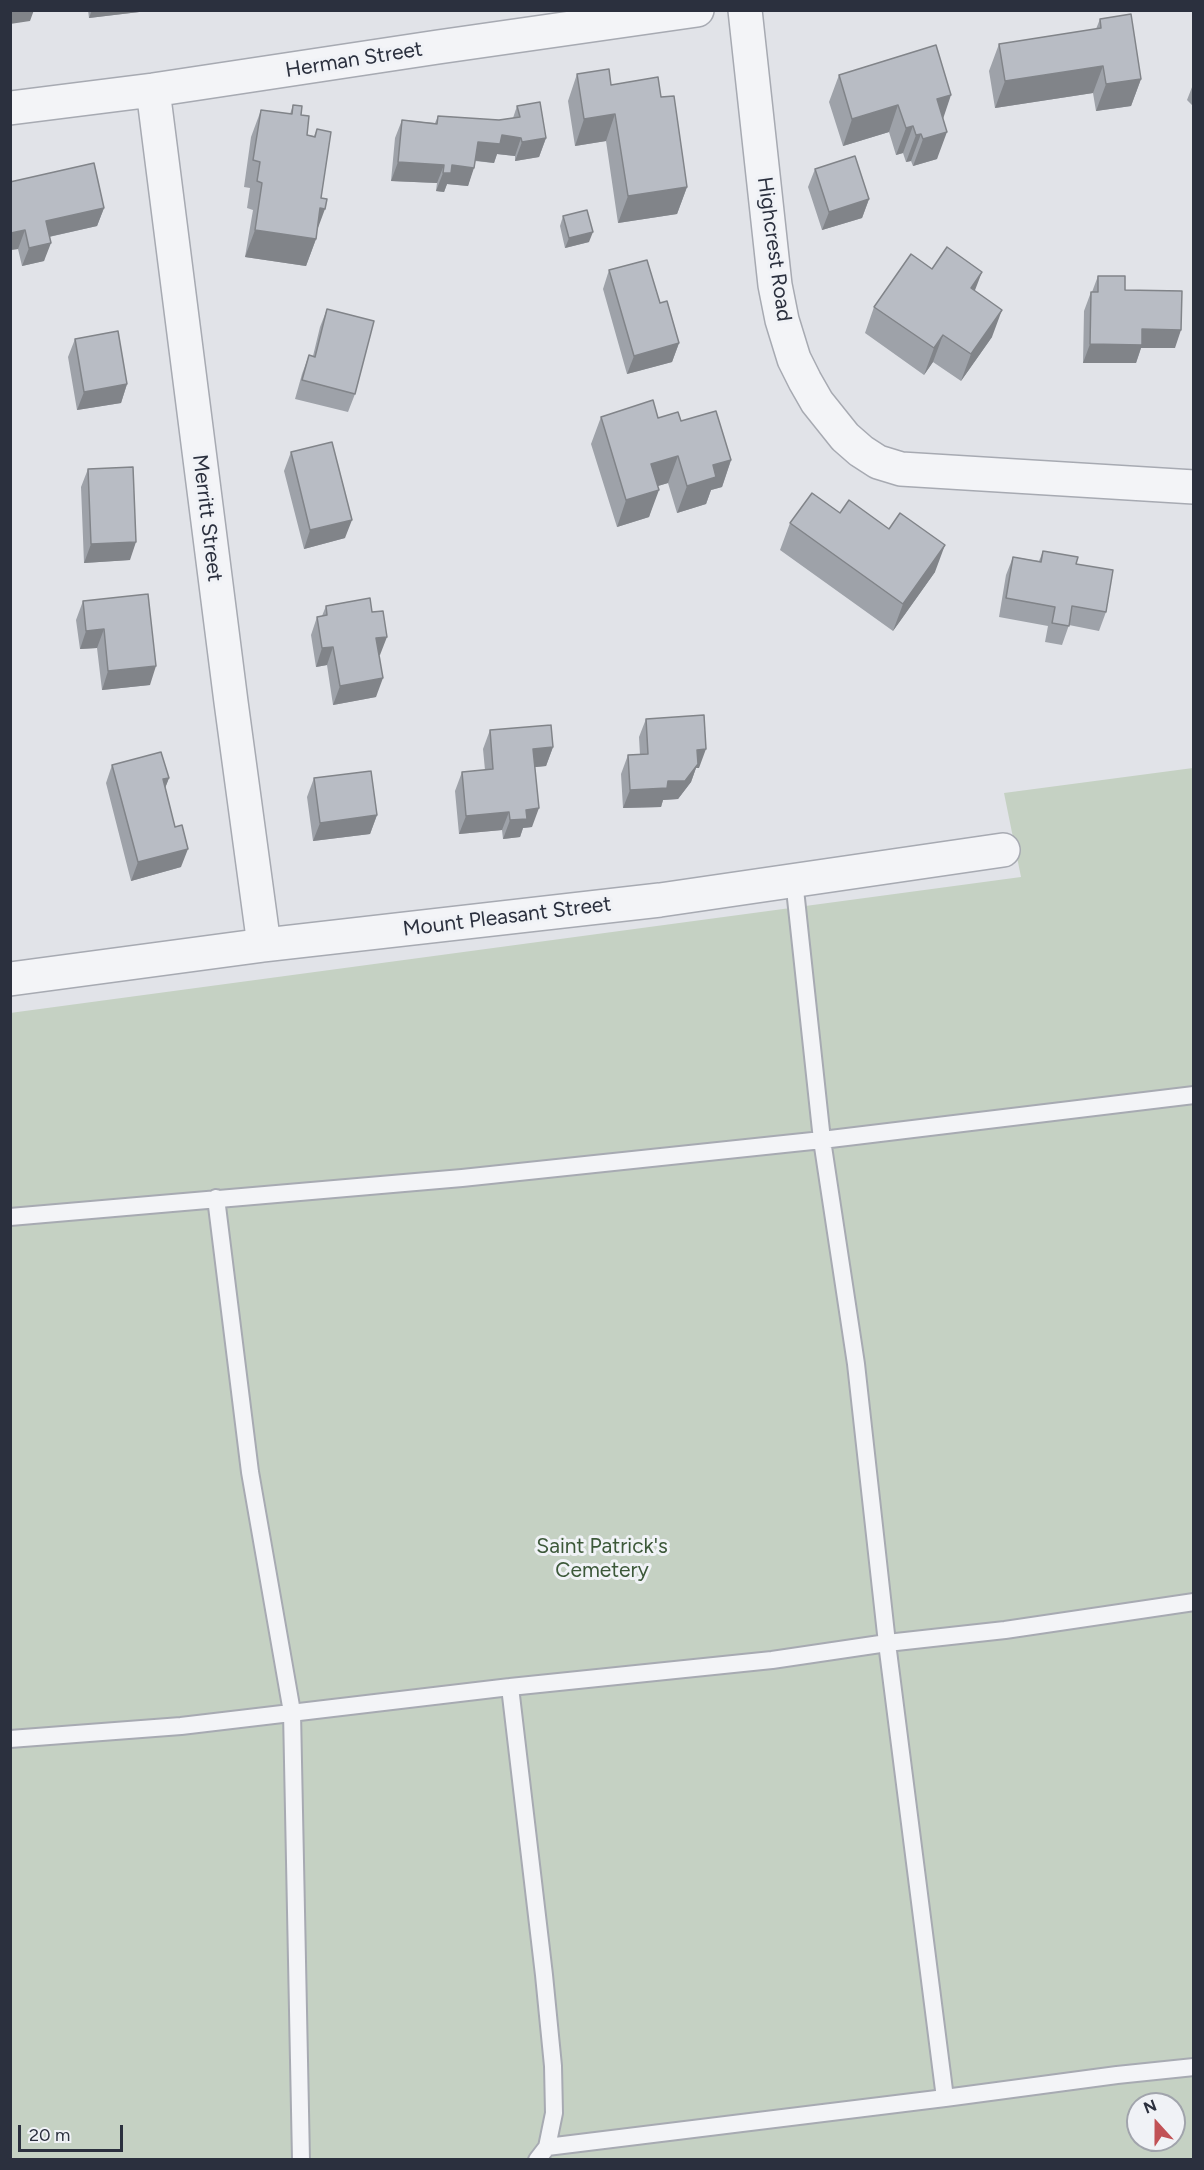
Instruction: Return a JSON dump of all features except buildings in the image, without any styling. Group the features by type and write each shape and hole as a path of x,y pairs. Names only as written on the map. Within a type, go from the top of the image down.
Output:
{"street":[{"name":"Herman Street","path":"10,108 153,90 697,10"},
{"name":"Highcrest Road","path":"745,10 775,285 782,320 805,381 817,402 845,437 878,462 901,469 1194,487"},
{"name":"Merritt Street","path":"153,90 264,945"},
{"name":"Mount Pleasant Street","path":"10,978 264,945 660,900 1003,850"}],"lane":[{"path":"794,880 822,1140 856,1364 887,1643 945,2098"},
{"path":"10,1217 462,1178 822,1140 1194,1095"},
{"path":"216,1198 250,1472 292,1712 300,2160"},
{"path":"10,1739 180,1726 510,1687 771,1660 887,1643 1005,1630 1194,1602"},
{"path":"510,1687 553,2066 554,2113 542,2153 1117,2075 1194,2067"}],"green space":[{"name":"Saint Patrick's Cemetery","path":"1193,768 1193,2159 11,2159 10,1013 1021,877 1004,793"}]}
